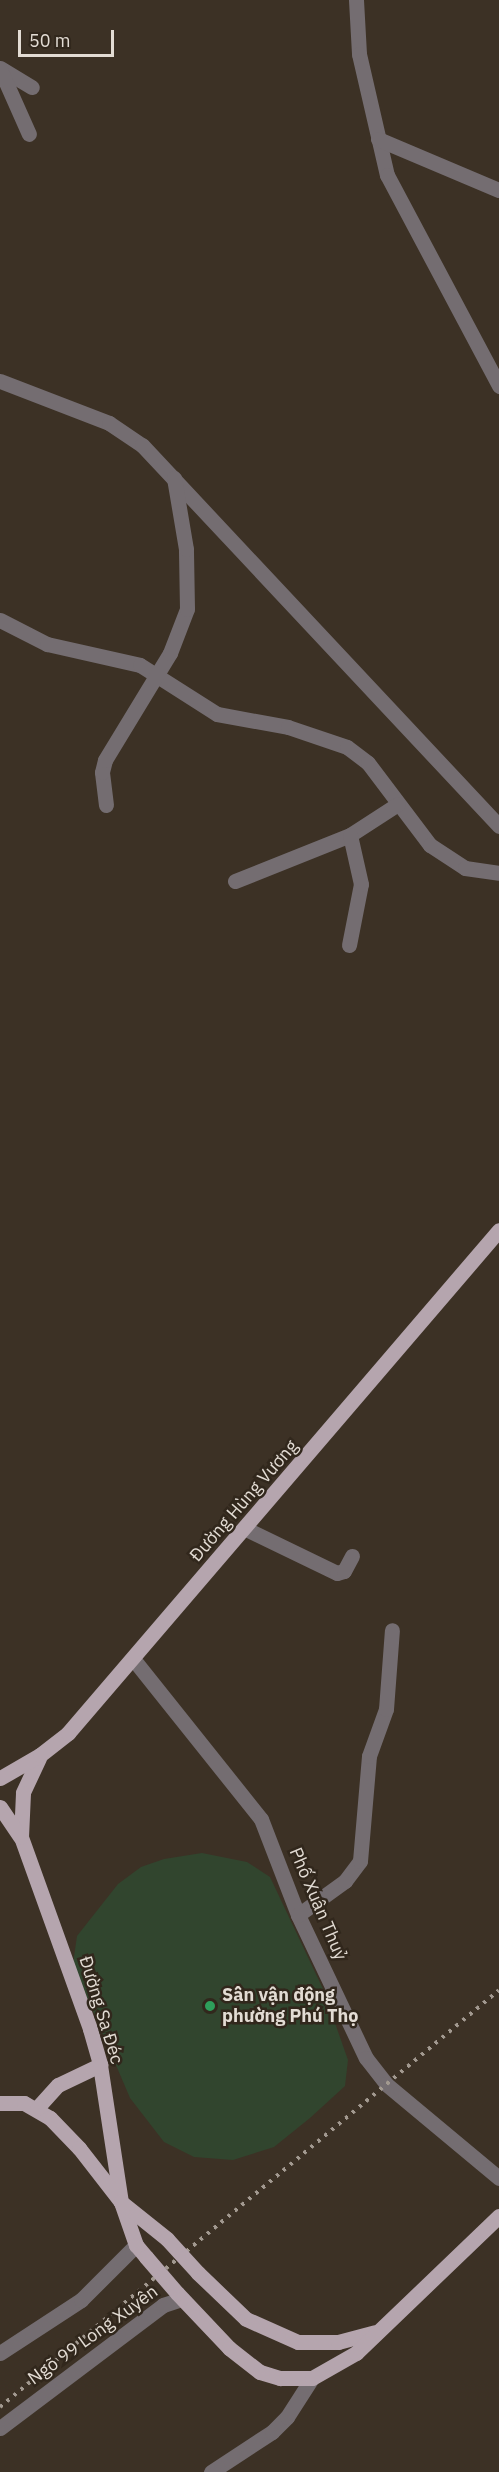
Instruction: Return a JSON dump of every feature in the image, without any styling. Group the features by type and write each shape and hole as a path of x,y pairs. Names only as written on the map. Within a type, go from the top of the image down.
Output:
{"main road":[{"name":"Đường Hùng Vương","path":"0,1778 40,1755 68,1733 134,1660 499,1230"},
{"name":"Đường Sa Đéc","path":"21,1837 23,1792 40,1755"},
{"name":"Đường Sa Đéc","path":"0,1807 21,1837 100,2065 121,2202"},
{"path":"37,2108 58,2085 100,2065"},
{"path":"0,2103 37,2108 79,2148 121,2202 167,2239 198,2273 246,2319 298,2342 338,2342 375,2331"},
{"path":"121,2202 136,2245 179,2296 229,2348 260,2372 280,2378 312,2378 356,2353 375,2331 499,2216"}],"street":[{"path":"356,0 359,54 378,139 396,194 499,386"},
{"path":"0,69 32,87"},
{"path":"0,69 29,135"},
{"path":"378,139 499,190"},
{"path":"0,381 125,432 174,477 499,826"},
{"path":"106,806 102,772 105,760 157,675 182,627 189,592 186,549 174,477"},
{"path":"0,620 47,644 128,661 157,675 217,714 288,727 347,747 368,763 430,844 465,868 499,873"},
{"path":"235,881 350,835 398,804"},
{"path":"349,945 361,884 350,835"},
{"path":"246,1529 337,1573 344,1571 352,1557"},
{"path":"298,1915 345,1881 360,1861 369,1756 386,1709 392,1630"},
{"name":"Phố Xuân Thuỷ","path":"134,1660 261,1819 298,1915 362,2051 380,2075 499,2178"},
{"path":"0,2353 81,2300 136,2245"},
{"name":"Ngõ 99 Long Xuyên","path":"0,2428 163,2305 179,2296"},
{"path":"211,2472 272,2432 288,2417 312,2378"}],"green space":[{"name":"Sân vận động phường Phú Thọ","path":"202,1853 247,1862 270,1877 323,1989 348,2060 345,2086 310,2118 274,2147 233,2160 194,2157 164,2142 130,2098 73,1964 77,1936 118,1884 141,1867 164,1859"}],"railway":[{"path":"0,2407 499,1990"}],"place":[{"name":"Sân vận động phường Phú Thọ","path":"210,2006"}]}
